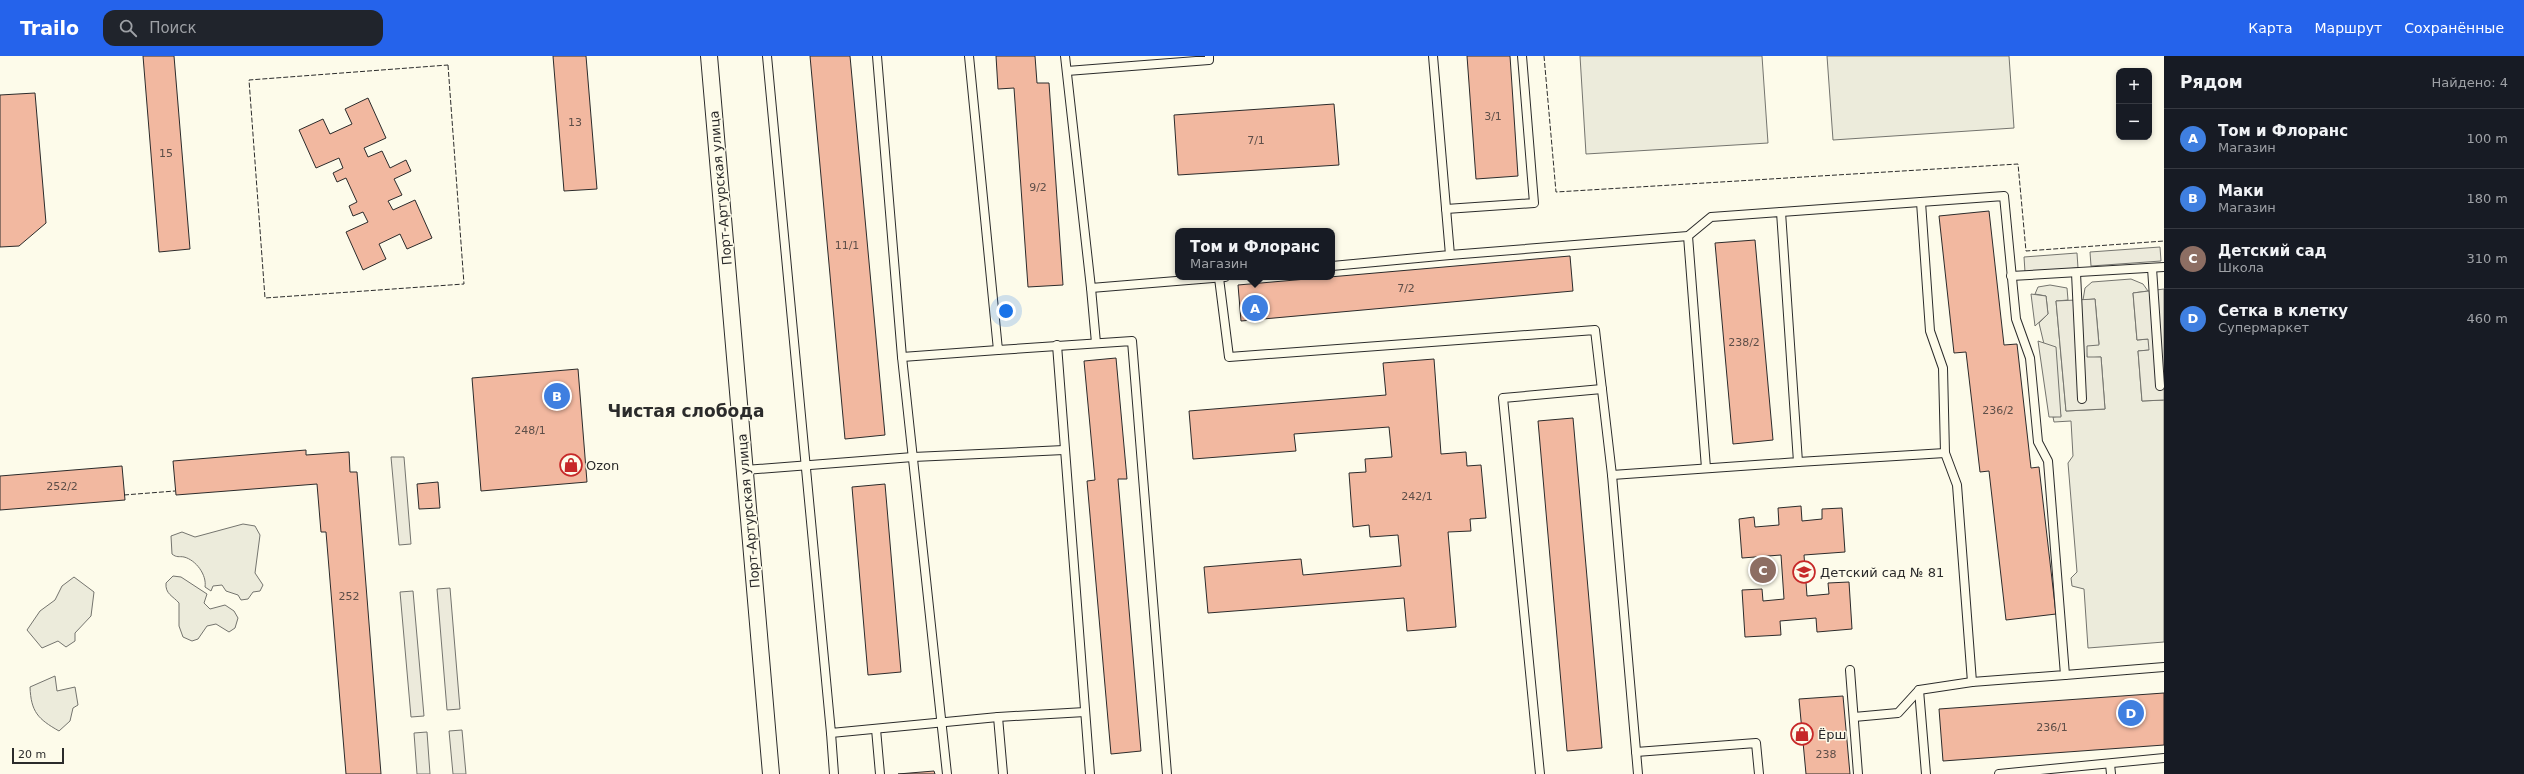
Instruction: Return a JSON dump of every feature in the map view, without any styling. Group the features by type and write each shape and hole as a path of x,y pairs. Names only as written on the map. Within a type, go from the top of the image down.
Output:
{"street":[{"name":"Порт-Артурская улица","path":"709,56 771,774"}],"lane":[{"path":"766,56 834,774"},
{"path":"877,56 902,357 947,774"},
{"path":"969,56 998,350"},
{"path":"1065,56 1096,343"},
{"path":"1066,71 1209,60 1209,56"},
{"path":"1433,56 1450,255"},
{"path":"1446,209 1534,203 1522,56"},
{"path":"1335,266 1688,236 1711,217 2004,196 2016,319 2030,358 2038,442 2048,461 2064,675"},
{"path":"1921,202 1930,331 1943,368 1945,453 1957,485 1972,682"},
{"path":"1781,212 1798,462"},
{"path":"1688,236 1706,468"},
{"path":"2011,276 2164,267"},
{"path":"2152,268 2160,386"},
{"path":"2076,273 2082,399"},
{"path":"1091,288 1186,280"},
{"path":"1222,280 1229,357 1595,330 1612,475 1638,774"},
{"path":"902,357 1132,340 1167,774"},
{"path":"1057,345 1090,774"},
{"path":"1540,774 1503,398 1602,389"},
{"path":"745,470 913,457 1064,450"},
{"path":"1612,475 1945,453"},
{"path":"1854,717 1898,713 1919,690 1972,682 2164,667"},
{"path":"1850,670 1858,774"},
{"path":"1919,690 1926,774"},
{"path":"831,733 998,717 1085,712"},
{"path":"998,717 1003,774"},
{"path":"876,729 880,774"},
{"path":"1636,752 1756,743 1759,774"},
{"path":"1999,774 2164,758"},
{"path":"2110,764 2110,774"}],"shaded area":[{"path":"1580,56 1762,56 1768,143 1586,154"},
{"path":"1827,56 2009,56 2014,128 1833,140"},
{"path":"2160,247 2161,261 2091,266 2090,252"},
{"path":"2077,253 2078,268 2025,272 2024,257"},
{"path":"2131,279 2143,284 2148,291 2133,293 2137,340 2149,339 2150,350 2138,351 2142,401 2164,400 2164,642 2088,648 2084,589 2072,586 2071,578 2077,572 2068,463 2073,456 2071,421 2054,422 2053,417 2061,416 2039,323 2048,314 2046,296 2035,294 2038,287 2050,285 2067,288 2068,300 2056,301 2066,411 2105,409 2101,357 2087,358 2086,345 2099,344 2095,299 2083,300 2085,288 2092,282"},
{"path":"2164,289 2164,400 2142,401 2138,351 2149,350 2148,339 2137,340 2133,293"},
{"path":"2031,294 2046,296 2048,314 2035,326"},
{"path":"2095,299 2099,345 2087,346 2087,357 2101,357 2105,409 2066,411 2056,301"},
{"path":"2038,341 2056,347 2061,417 2049,417"},
{"path":"391,457 404,457 411,544 399,545"},
{"path":"243,524 255,526 260,535 255,573 263,585 260,591 253,592 248,599 241,600 238,595 226,591 222,585 213,586 211,591 205,587 202,573 193,561 172,554 171,536 182,532 195,537"},
{"path":"173,576 181,577 207,594 204,603 210,609 225,605 234,611 238,618 235,628 229,632 216,624 207,626 198,639 192,641 183,637 179,626 179,603 168,592 166,587 166,583"},
{"path":"74,577 94,592 91,616 75,633 75,641 66,647 58,641 42,648 27,630 40,611 55,600 62,586"},
{"path":"450,588 460,709 447,710 437,589"},
{"path":"413,591 424,716 411,717 400,592"},
{"path":"55,676 57,691 75,687 78,705 73,708 70,721 59,731 46,723 37,714 32,703 30,687"},
{"path":"462,730 466,774 453,774 449,731"},
{"path":"427,732 430,774 417,774 414,733"}],"building":[{"path":"143,56 174,56 190,249 159,252"},
{"path":"553,56 586,56 597,189 564,191"},
{"path":"810,56 850,56 885,435 845,439"},
{"path":"996,56 1035,56 1037,83 1049,83 1063,285 1028,287 1014,88 998,89"},
{"path":"1467,56 1510,56 1518,176 1476,179"},
{"path":"35,93 46,223 19,246 0,247 0,95"},
{"path":"368,98 386,138 364,148 368,157 382,151 390,168 406,160 411,171 394,179 402,195 388,201 393,210 415,200 432,238 407,249 400,234 379,244 386,259 363,270 346,232 368,222 363,212 353,216 349,206 357,202 346,178 337,182 333,173 343,168 339,158 316,168 299,130 323,119 330,134 352,124 345,109"},
{"path":"1334,104 1339,165 1178,175 1174,115"},
{"path":"1989,211 2004,345 2017,344 2031,468 2039,467 2056,614 2006,620 1989,471 1980,472 1966,352 1954,353 1939,216"},
{"path":"1755,240 1773,440 1733,444 1715,243"},
{"path":"1570,256 1573,291 1241,321 1238,285 1295,280 1335,280 1335,277"},
{"path":"1116,358 1127,479 1118,479 1141,751 1111,754 1087,481 1095,480 1084,361"},
{"path":"1434,359 1441,454 1466,452 1467,466 1481,465 1486,518 1470,519 1471,531 1448,532 1456,627 1407,631 1404,598 1208,613 1204,567 1301,559 1303,575 1401,566 1398,535 1370,537 1369,525 1353,527 1349,473 1366,472 1365,459 1392,457 1389,427 1294,434 1296,451 1193,459 1189,411 1386,395 1383,363"},
{"path":"578,369 587,482 481,491 472,378"},
{"path":"1573,418 1602,748 1567,751 1538,421"},
{"path":"306,450 306,455 349,452 350,472 357,472 381,774 346,774 326,532 321,532 317,484 176,495 173,461"},
{"path":"122,466 125,500 0,510 0,476"},
{"path":"438,482 440,508 419,509 417,484"},
{"path":"885,484 901,672 868,675 852,487"},
{"name":"Детский сад № 81","path":"1801,506 1802,521 1822,519 1822,509 1842,508 1845,552 1804,555 1807,596 1829,594 1828,583 1849,582 1852,629 1817,632 1816,618 1780,621 1781,635 1745,637 1742,590 1762,589 1763,601 1784,599 1781,555 1742,558 1739,519 1754,517 1755,527 1779,525 1778,508"},
{"path":"2164,693 2164,745 1943,761 1939,709"},
{"path":"1843,696 1850,774 1806,774 1799,699"},
{"path":"934,771 935,774 898,774"}],"fence":[{"path":"1544,56 1556,192 2018,164 2026,251 2164,241"},
{"path":"448,65 464,284 265,298 249,80 448,65"},
{"path":"124,495 175,491"}],"place":[{"name":"Том и Флоранс","path":"1255,308"},
{"name":"Маки","path":"557,396"},
{"name":"Ozon","path":"571,465"},
{"name":"Детский сад","path":"1763,570"},
{"name":"Детский сад № 81","path":"1804,572"},
{"name":"Сетка в клетку","path":"2131,713"},
{"name":"Ёрш","path":"1802,734"}],"district":[{"name":"Чистая слобода","path":"686,411"}]}
